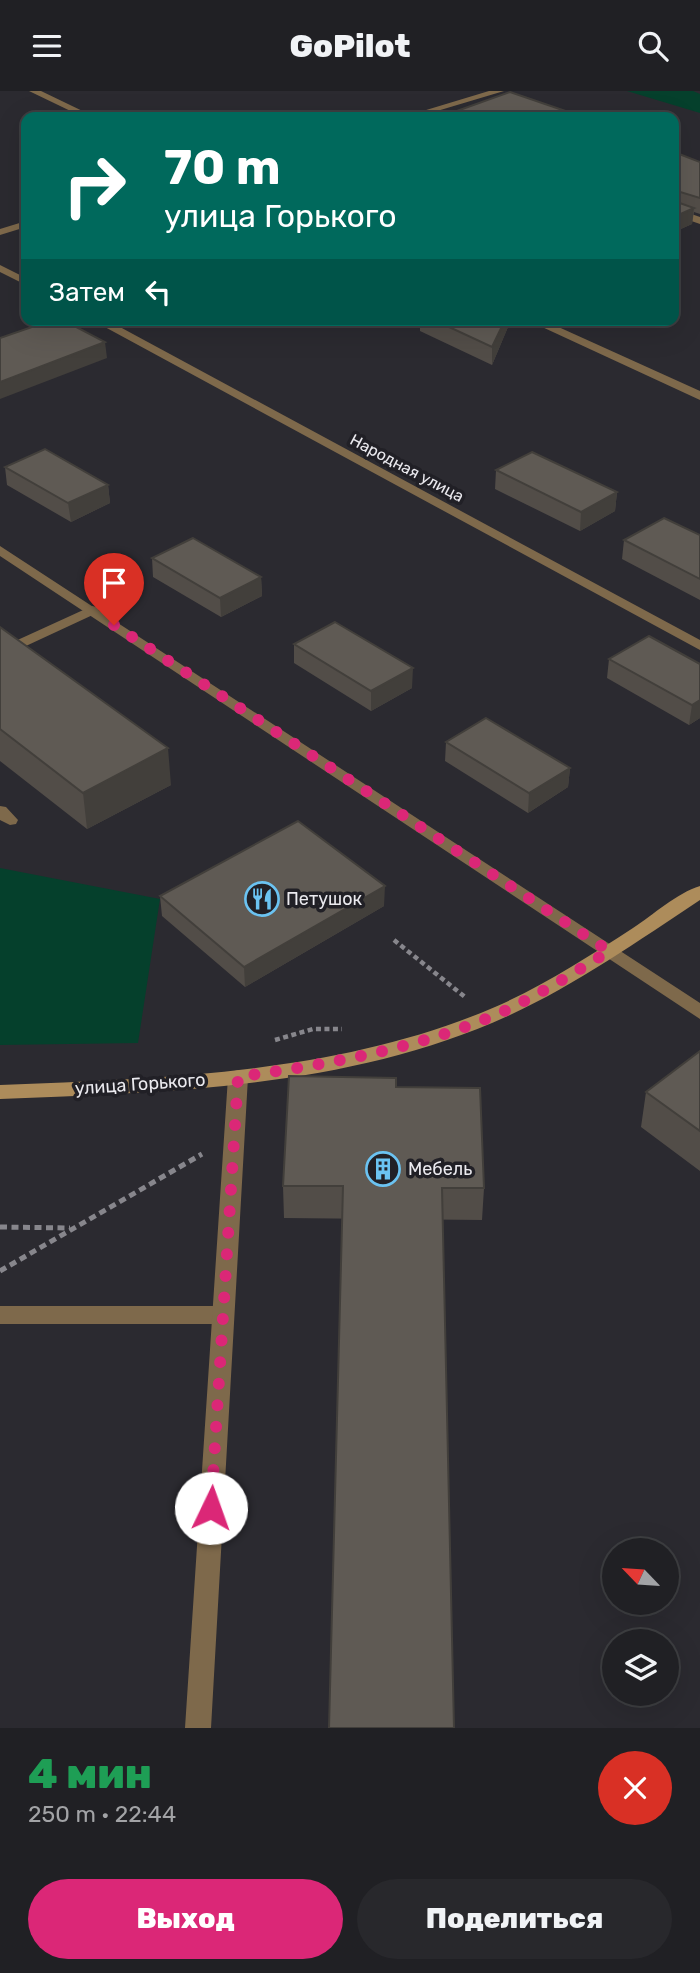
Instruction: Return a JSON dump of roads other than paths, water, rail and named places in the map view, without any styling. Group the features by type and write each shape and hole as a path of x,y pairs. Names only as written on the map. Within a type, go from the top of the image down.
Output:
{"street":[{"path":"34,91 79,112"},
{"path":"435,112 499,91"},
{"path":"679,213 700,221"},
{"path":"0,232 21,226"},
{"path":"0,268 21,279"},
{"name":"Народная улица","path":"109,326 700,646"},
{"path":"546,326 700,396"},
{"path":"0,550 700,1012"},
{"path":"0,654 92,610"},
{"name":"улица Горького","path":"0,1092 146,1086 238,1077 313,1066 445,1033 501,1012 553,985 700,892"},
{"path":"198,1728 238,1077"},
{"path":"0,1315 223,1315"}],"place":[{"name":"Петушок","path":"262,899"},
{"name":"Мебель","path":"383,1169"}]}
